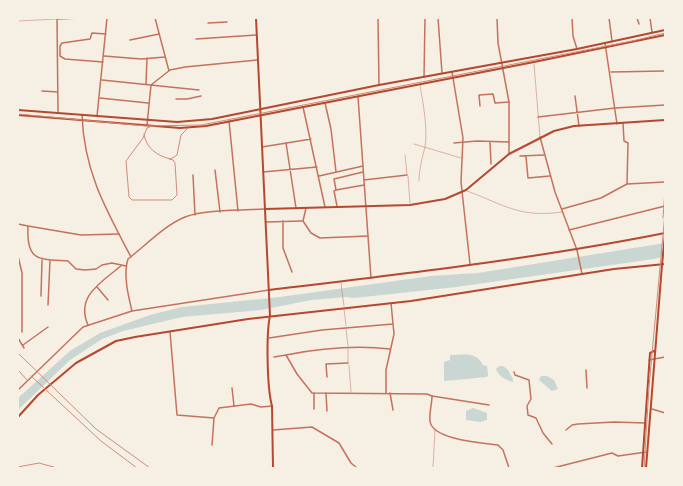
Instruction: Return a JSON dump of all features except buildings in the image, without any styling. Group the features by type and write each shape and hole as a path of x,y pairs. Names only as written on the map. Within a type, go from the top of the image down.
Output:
{"main road":[{"path":"256,18 269,290 270,394 272,406 273,468"},
{"path":"18,110 177,122 212,119 379,85 578,49 664,30"},
{"path":"18,114 180,128 229,121 325,103 664,35"},
{"path":"265,209 410,205 445,199 466,190 509,154 554,131 579,126 665,120"},
{"path":"269,290 470,266 577,250 665,234 654,351 646,468"},
{"path":"18,417 54,380 76,363 102,348 124,339 248,319 391,303 630,267 665,264"},
{"path":"642,468 649,360 650,354 654,351"}],"street":[{"path":"58,112 57,19 82,18"},
{"path":"97,116 102,80 107,18"},
{"path":"155,18 169,71"},
{"path":"378,18 379,85"},
{"path":"424,77 425,18"},
{"path":"438,18 442,73"},
{"path":"497,18 501,64 509,102 509,154"},
{"path":"571,18 573,36 578,49"},
{"path":"609,18 612,41"},
{"path":"637,18 639,24"},
{"path":"650,18 652,32"},
{"path":"208,23 227,22"},
{"path":"103,62 63,58 60,56 60,46 62,43 90,39 92,33 106,34"},
{"path":"130,40 159,34"},
{"path":"196,39 256,35"},
{"path":"605,43 617,124"},
{"path":"104,56 146,58 165,57"},
{"path":"146,58 146,84"},
{"path":"147,125 151,85 169,71 185,67 257,60"},
{"path":"610,72 665,71"},
{"path":"452,72 464,142 461,192 470,266"},
{"path":"102,80 199,90"},
{"path":"42,90 58,92"},
{"path":"480,106 479,95 481,94 493,94 495,103 509,102"},
{"path":"176,99 187,99 201,96"},
{"path":"358,96 371,278"},
{"path":"575,96 579,126"},
{"path":"100,98 148,104"},
{"path":"325,103 331,129 336,172"},
{"path":"538,117 615,108 665,105"},
{"path":"303,107 325,208"},
{"path":"82,115 88,168 99,194 131,257"},
{"path":"229,121 238,210"},
{"path":"623,123 624,141 628,143 627,184"},
{"path":"540,137 550,176 577,250 582,274"},
{"path":"262,147 311,139"},
{"path":"490,142 491,164"},
{"path":"454,143 509,142"},
{"path":"286,143 296,209"},
{"path":"520,156 526,157 544,155"},
{"path":"526,157 528,178 550,176"},
{"path":"319,176 363,166"},
{"path":"263,172 317,167"},
{"path":"215,170 220,212"},
{"path":"337,208 334,191 336,190 334,179 364,172"},
{"path":"192,174 195,215"},
{"path":"364,180 407,175"},
{"path":"562,211 601,198 627,184 665,182"},
{"path":"336,190 364,185"},
{"path":"569,230 665,206"},
{"path":"302,221 306,208"},
{"path":"132,311 129,299 126,266 131,257 174,223 186,217 195,215 238,210 265,209"},
{"path":"283,221 284,248 292,272"},
{"path":"302,221 311,233 320,238 368,236"},
{"path":"266,222 302,221"},
{"path":"18,224 81,235 119,234"},
{"path":"28,226 29,246 34,255 42,259 68,261 76,269 85,270 97,269 103,264 126,266"},
{"path":"18,256 22,273 22,332"},
{"path":"41,296 42,259"},
{"path":"48,305 50,260"},
{"path":"88,325 83,308 86,298 122,265"},
{"path":"97,287 108,300"},
{"path":"18,390 41,369 72,336 88,325 132,311 269,290"},
{"path":"386,393 386,370 394,334 391,303"},
{"path":"269,338 322,330 393,324"},
{"path":"18,338 23,347 48,327"},
{"path":"170,332 176,415 214,418"},
{"path":"274,357 318,349 348,346 390,349"},
{"path":"286,355 297,374 312,393 427,394 489,404"},
{"path":"649,360 665,357"},
{"path":"327,377 326,364 348,363"},
{"path":"586,370 586,388"},
{"path":"514,372 515,375 529,380 531,399 527,406 528,414 536,418 543,433 552,444"},
{"path":"232,388 234,406"},
{"path":"314,393 314,409"},
{"path":"326,393 327,411"},
{"path":"390,393 393,410"},
{"path":"432,396 430,422 435,429 444,435 498,445 503,450 509,468"},
{"path":"212,445 214,418 219,408 251,404 261,407 272,406"},
{"path":"650,409 665,414"},
{"path":"566,430 572,425 578,424 645,422"},
{"path":"272,430 312,427 339,443 351,463 357,468"},
{"path":"553,468 612,453 618,456 647,452"}],"lane":[{"path":"18,21 57,19"},
{"path":"534,62 540,137"},
{"path":"419,181 422,155 425,146 424,112 420,84"},
{"path":"414,144 425,146 463,159"},
{"path":"405,155 410,205"},
{"path":"466,190 510,209 524,213 538,214 562,211"},
{"path":"341,281 351,393"},
{"path":"433,468 435,429"}],"shaded area":[{"path":"665,243 665,256 654,259 456,287 354,298 346,297 311,300 261,310 182,317 123,331 102,339 70,360 18,410 18,398 70,351 100,333 150,315 182,307 280,297 431,276 478,273"},
{"path":"465,354 477,358 483,365 487,366 487,377 444,381 444,362 450,360 450,355"},
{"path":"499,366 503,366 508,370 513,382 500,376 496,369"},
{"path":"541,376 547,376 554,380 558,389 552,391 539,380"},
{"path":"473,408 487,413 487,420 481,422 466,420 466,411"}],"tram line":[{"path":"18,114 146,126 201,125 632,41 665,33"},
{"path":"152,126 147,128 143,138 126,161 129,197 132,200 172,200 177,195 175,163 173,160 169,159"},
{"path":"144,134 147,143 153,151 161,156 171,159 177,155 181,135 188,128"},
{"path":"663,218 665,190"},
{"path":"644,468 649,387 665,213"}],"railway":[{"path":"18,353 96,429 150,468"},
{"path":"18,370 27,380"},
{"path":"31,376 101,441 137,468"},
{"path":"18,467 39,463 57,468"}]}
